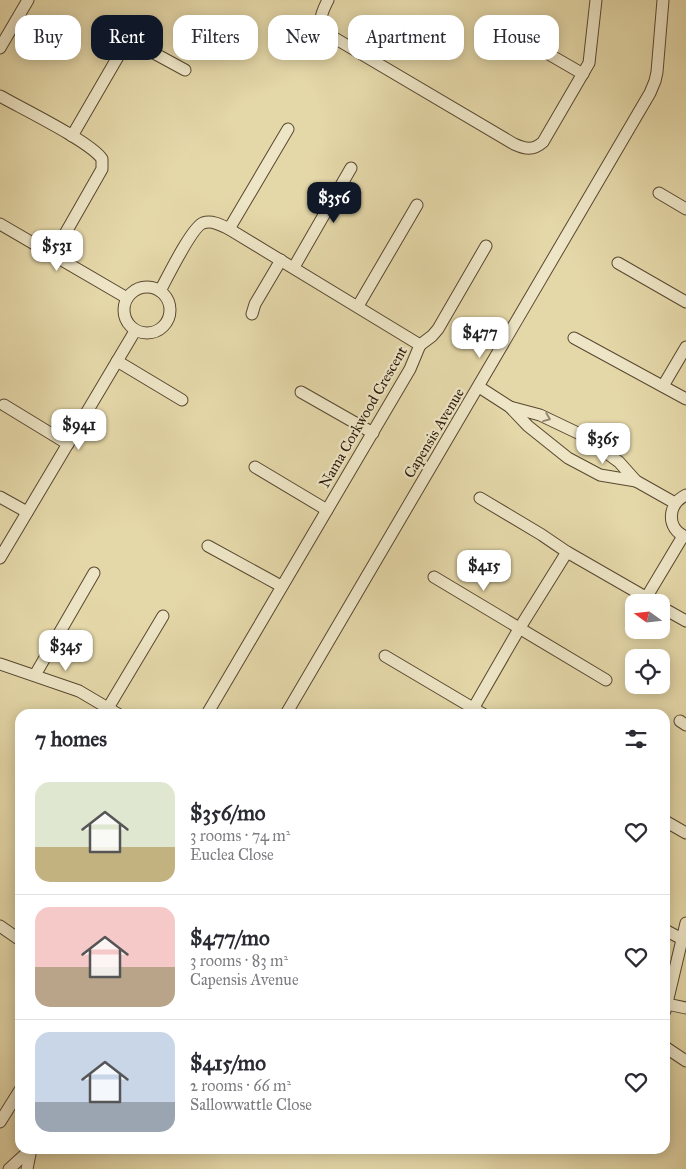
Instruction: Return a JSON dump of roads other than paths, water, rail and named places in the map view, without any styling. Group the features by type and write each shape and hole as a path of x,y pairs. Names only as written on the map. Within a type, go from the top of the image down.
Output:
{"street":[{"path":"0,48 28,0"},
{"path":"328,0 320,21 321,27 333,38 522,148 531,149 543,142 583,74 590,56 596,0"},
{"name":"Capensis Avenue","path":"289,709 479,387 653,86 664,0"},
{"path":"72,136 129,38 184,70"},
{"path":"559,60 583,74"},
{"path":"0,96 72,136 100,155 102,166 53,255"},
{"path":"229,228 288,129"},
{"path":"294,267 351,168"},
{"path":"659,193 686,208"},
{"path":"358,306 417,205"},
{"name":"Nama Corkwood Crescent","path":"160,291 193,231 199,225 212,222 229,228 420,344 410,369 210,709"},
{"path":"0,224 127,298"},
{"path":"420,344 432,336 438,329 486,246"},
{"path":"252,314 255,304 281,260"},
{"path":"618,263 686,302"},
{"path":"146,287 160,291 166,297 170,312 164,326 158,331 150,333 142,333 129,326 124,312 127,298 138,289 146,287"},
{"path":"0,558 135,330"},
{"path":"574,338 686,399"},
{"path":"663,386 686,347"},
{"path":"117,361 182,400"},
{"path":"479,387 510,407 528,426 568,458 600,475 636,481"},
{"path":"301,392 373,433"},
{"path":"4,405 68,444"},
{"path":"510,407 540,415 582,435 619,462 636,481 675,503"},
{"path":"255,467 327,510"},
{"path":"653,594 684,536 674,527 671,515 675,503 686,495"},
{"path":"0,497 27,512"},
{"path":"480,498 640,594"},
{"path":"208,546 281,586"},
{"path":"477,709 519,628 567,552"},
{"path":"34,675 94,573"},
{"path":"434,577 606,680"},
{"path":"670,612 686,621"},
{"path":"114,709 162,616"},
{"path":"385,656 470,709"},
{"path":"0,664 79,691 110,709"},
{"path":"670,824 686,833"},
{"path":"670,991 686,923"},
{"path":"0,926 15,936"},
{"path":"670,933 682,940"},
{"path":"670,1008 686,1008"},
{"path":"670,1050 686,1061"},
{"path":"0,1122 15,1098"},
{"path":"9,1169 26,1154"},
{"path":"27,1169 30,1154"}]}
